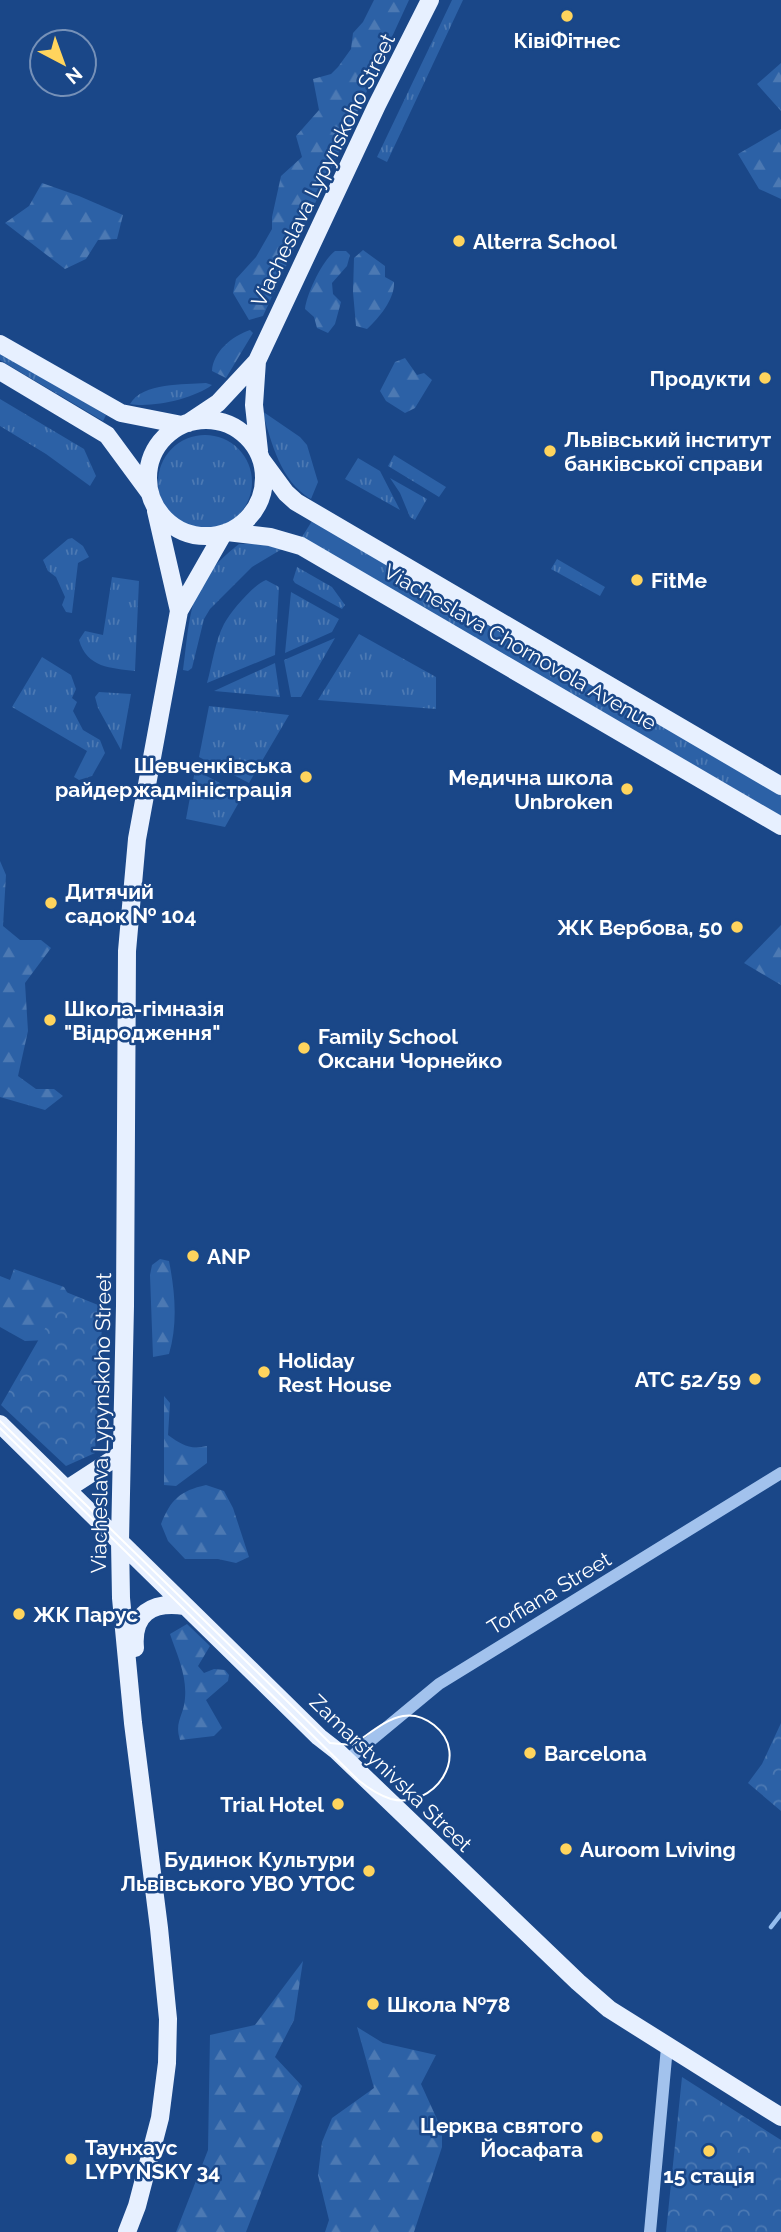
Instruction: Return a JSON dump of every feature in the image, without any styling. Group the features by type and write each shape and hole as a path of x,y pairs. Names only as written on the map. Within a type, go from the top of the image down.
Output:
{"main road":[{"name":"Viacheslava Lypynskoho Street","path":"185,424 229,393 257,361 430,0"},
{"name":"Viacheslava Chornovola Avenue","path":"0,344 121,413 185,424 205,420 230,425 250,440 286,493 296,502 781,786"},
{"name":"Viacheslava Lypynskoho Street","path":"257,361 254,405 260,457"},
{"name":"Viacheslava Chornovola Avenue","path":"0,371 107,435 164,519 184,532 207,536 225,533 270,537 300,546 781,826"},
{"path":"152,500 148,475 156,449 164,438 185,424"},
{"path":"225,533 242,524 259,503 264,477 260,457"},
{"name":"Viacheslava Lypynskoho Street","path":"152,500 179,611"},
{"name":"Viacheslava Lypynskoho Street","path":"127,2232 137,2206 160,2118 168,2030 159,1927 121,1598 127,951 137,839 179,611 225,533"},
{"name":"Zamarstynivska Street","path":"0,1424 319,1737 578,1982 609,2009 781,2117"},
{"path":"67,1489 121,1454"},
{"path":"138,1759 142,1738 134,1632 137,1622 148,1611 162,1605 185,1606"}],"street":[{"name":"Torfiana Street","path":"346,1760 439,1684 781,1473"},
{"path":"650,2232 667,2047"}],"green space":[{"path":"374,0 409,0 263,316 249,320 233,293 236,279 256,257 272,229 281,176 302,157 296,136 319,110 313,79 331,74 338,67 351,49 353,33 363,22"},
{"path":"452,0 463,0 387,162 377,157"},
{"path":"781,63 781,111 757,84"},
{"path":"781,129 781,199 759,189 738,154"},
{"path":"42,183 123,215 117,239 98,240 86,259 65,269 5,223 29,206"},
{"path":"363,250 385,266 385,277 394,282 389,301 367,329 356,326 353,292 354,258"},
{"path":"335,251 346,251 350,255 347,266 332,283 333,294 341,302 335,324 328,333 317,328 314,317 305,309 316,278"},
{"path":"250,330 253,333 226,378 212,371 220,351 237,336"},
{"path":"0,352 106,415 103,421 0,360"},
{"path":"405,358 417,375 424,373 432,380 415,408 405,413 386,401 380,391 395,362"},
{"path":"206,383 212,385 184,398 149,405 130,404 136,397 154,388"},
{"path":"0,399 84,449 96,476 90,486 46,454 0,426"},
{"path":"262,411 300,437 307,445 318,482 311,499 300,491 285,472"},
{"path":"205,435 223,439 238,449 248,464 252,482 248,500 238,515 223,525 205,529 187,525 172,515 162,500 158,482 162,464 172,449 187,439"},
{"path":"394,455 446,487 439,497 388,466"},
{"path":"358,458 380,471 400,510 345,479"},
{"path":"390,478 427,499 415,520 410,517"},
{"path":"312,521 781,794 781,816 302,537"},
{"path":"72,538 83,546 89,557 78,563 72,613 66,612 62,605 65,597 56,577 48,571 43,560"},
{"path":"239,544 259,544 282,549 252,567 210,609 204,619 192,668 183,670 193,604 201,584 213,568"},
{"path":"557,559 605,587 600,596 551,569"},
{"path":"297,567 332,587 345,605 342,609 295,583 293,580"},
{"path":"112,577 139,581 135,671 101,665 88,656 79,640 85,631 103,635"},
{"path":"266,580 279,587 275,655 207,683 224,624 243,599"},
{"path":"291,592 339,619 332,632 285,653"},
{"path":"359,634 436,677 436,709 318,700"},
{"path":"335,638 301,697 291,697 284,660"},
{"path":"42,657 71,675 76,689 72,698 77,702 73,711 83,730 100,740 105,753 92,776 79,780 74,777 87,751 12,707"},
{"path":"275,663 280,697 214,691"},
{"path":"99,692 131,694 121,750 98,708 95,697"},
{"path":"209,706 289,715 249,783 199,757"},
{"path":"195,770 243,795 225,827 186,819"},
{"path":"0,861 6,875 3,926 20,940 41,940 51,948 25,983 28,1031 18,1076 36,1089 54,1089 63,1096 45,1110 0,1097"},
{"path":"781,925 781,985 744,963"},
{"path":"160,1259 169,1261 175,1319 169,1354 153,1357 150,1275 152,1265"},
{"path":"14,1269 64,1287 68,1294 48,1340 25,1341 0,1327 0,1276 10,1280"},
{"path":"66,1292 103,1307 95,1453 66,1466 1,1405"},
{"path":"164,1396 170,1403 168,1435 186,1446 207,1446 207,1463 176,1486 164,1485"},
{"path":"206,1485 224,1491 233,1508 249,1557 236,1563 218,1559 185,1559 168,1541 161,1524 173,1502 183,1493"},
{"path":"187,1624 210,1646 198,1666 204,1673 214,1669 225,1670 229,1675 228,1681 206,1700 222,1728 214,1736 180,1740 178,1728 185,1690 181,1665 170,1634"},
{"path":"781,1723 781,1811 748,1783 762,1764"},
{"path":"303,1961 294,2020 275,2057 302,2086 246,2232 176,2232 208,2150 210,2035 255,2025"},
{"path":"357,2027 383,2043 436,2055 421,2084 442,2130 442,2147 414,2232 325,2232 329,2220 318,2175 322,2142 332,2118 374,2088"},
{"path":"682,2077 781,2140 781,2232 666,2232"}],"waterway":[{"path":"771,1927 781,1914"}],"tram line":[{"path":"0,1421 330,1743 352,1745 396,1718 419,1717 434,1725 445,1737 449,1751 443,1777 434,1788 407,1800 386,1797 358,1780 0,1428"}],"place":[{"name":"КівіФітнес","path":"567,16"},
{"name":"Alterra School","path":"459,241"},
{"name":"Продукти","path":"765,378"},
{"name":"Львівський інститут банківської справи","path":"550,451"},
{"name":"FitMe","path":"637,580"},
{"name":"Шевченківська райдержадміністрація","path":"306,777"},
{"name":"Медична школа Unbroken","path":"627,789"},
{"name":"Дитячий садок № 104","path":"51,903"},
{"name":"ЖК Вербова, 50","path":"737,927"},
{"name":"Школа-гімназія \"Відродження\"","path":"50,1020"},
{"name":"Family School Оксани Чорнейко","path":"304,1048"},
{"name":"ANP","path":"193,1256"},
{"name":"Holiday Rest House","path":"264,1372"},
{"name":"АТС 52/59","path":"755,1379"},
{"name":"ЖК Парус","path":"19,1614"},
{"name":"Barcelona","path":"530,1753"},
{"name":"Trial Hotel","path":"338,1804"},
{"name":"Auroom Lviving","path":"566,1849"},
{"name":"Будинок Культури Львівського УВО УТОС","path":"369,1871"},
{"name":"Школа №78","path":"373,2004"},
{"name":"Церква святого Йосафата","path":"597,2137"},
{"name":"15 стація","path":"709,2151"},
{"name":"Таунхаус LYPYNSKY 34","path":"71,2159"}]}
